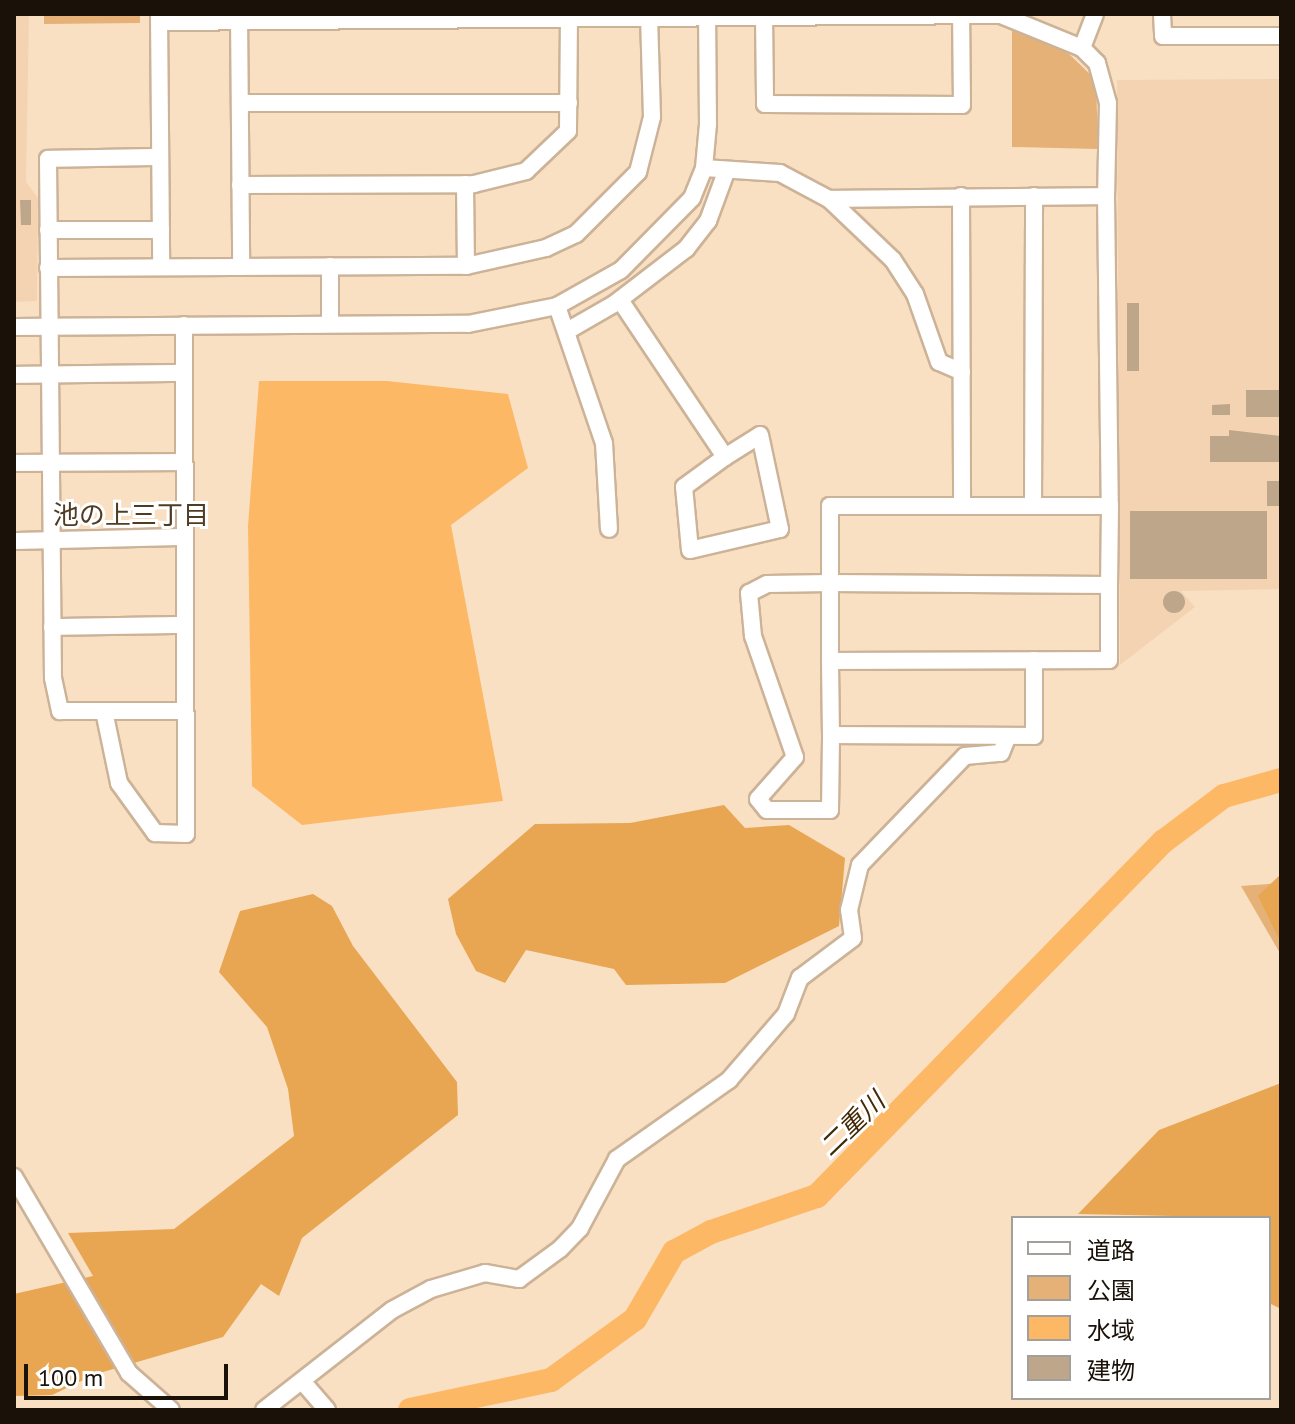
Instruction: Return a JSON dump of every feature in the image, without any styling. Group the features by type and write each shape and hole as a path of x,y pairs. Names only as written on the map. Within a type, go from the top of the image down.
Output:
{"street":[{"path":"1082,48 1095,14"},
{"path":"1162,14 1163,36 1281,36"},
{"path":"760,16 765,104 962,105 961,15"},
{"path":"48,268 466,266 503,261 576,234 638,172 652,117 649,16"},
{"path":"14,327 468,324 557,306 621,270 653,243 692,198 704,168 707,16"},
{"path":"161,267 159,18 1012,16 1082,48 1097,63 1106,88 1109,660 830,661"},
{"path":"239,17 241,267"},
{"path":"240,185 465,184 526,171 568,131 569,18"},
{"path":"240,103 569,103"},
{"path":"160,157 48,159 52,627 60,711 183,711"},
{"path":"704,168 726,172 780,173 829,199 893,260 915,294 939,362 962,372"},
{"path":"567,331 620,300 686,249 708,221 726,172"},
{"path":"465,184 466,266"},
{"path":"961,196 962,506"},
{"path":"1033,506 1034,196"},
{"path":"829,199 1106,196"},
{"path":"48,230 161,230"},
{"path":"330,266 330,324"},
{"path":"620,300 725,457"},
{"path":"557,306 604,443 609,529"},
{"path":"104,711 119,783 155,833 186,834 182,537 184,325"},
{"path":"14,375 184,373"},
{"path":"760,435 780,529 690,550 684,487 725,457 760,435"},
{"path":"14,463 183,462"},
{"path":"1109,585 830,583 767,584 749,593 753,636 795,757 758,799 767,810 830,810 831,735 830,661 830,583 830,506 1110,506"},
{"path":"14,541 182,537"},
{"path":"52,627 184,625"},
{"path":"831,735 1034,736 1034,660"},
{"path":"264,1410 392,1310 431,1289 485,1273 519,1279 560,1249 580,1228 617,1159 729,1080 786,1014 800,978 853,938 849,910 860,865 965,756 1001,753 1008,736"},
{"path":"14,1177 129,1373 171,1410"},
{"path":"302,1381 327,1410"}],"shaded area":[{"path":"14,14 29,14 26,182 38,198 37,301 14,302"},
{"path":"1281,79 1281,589 1181,591 1195,607 1120,665 1117,80"},
{"path":"724,805 745,828 789,825 845,858 839,926 725,983 626,985 614,969 526,950 505,983 476,971 456,934 448,899 535,824 630,823"},
{"path":"1281,874 1281,943 1258,896"},
{"path":"313,894 332,906 353,946 457,1082 458,1115 302,1238 279,1296 261,1284 223,1337 96,1374 52,1395 14,1396 14,1294 93,1276 68,1233 174,1229 294,1136 288,1089 267,1027 219,972 240,911"},
{"path":"1281,1083 1281,1309 1271,1304 1271,1216 1078,1214 1159,1130"}],"green space":[{"path":"44,14 140,14 140,23 44,24"},
{"path":"1012,27 1069,54 1096,80 1098,149 1012,147"},
{"path":"1281,883 1281,955 1241,886"}],"water":[{"path":"259,381 387,381 508,394 528,468 451,525 503,801 302,825 252,786 248,526"}],"building":[{"path":"20,200 31,200 31,225 21,225"},
{"path":"1127,303 1139,303 1139,371 1127,371"},
{"path":"1246,390 1281,390 1281,417 1246,417"},
{"path":"1230,404 1230,415 1212,415 1212,405"},
{"path":"1229,430 1281,436 1281,462 1210,462 1210,436 1229,436"},
{"path":"1267,481 1281,481 1281,506 1267,506"},
{"path":"1130,511 1267,511 1267,579 1130,579"},
{"path":"1174,591 1182,594 1185,602 1182,610 1174,613 1166,610 1163,602 1166,594"}],"waterway":[{"name":"二重川","path":"410,1410 551,1380 635,1319 674,1252 711,1232 817,1196 1164,841 1224,796 1281,780"}],"district":[{"name":"池の上三丁目","path":"131,515"}]}
